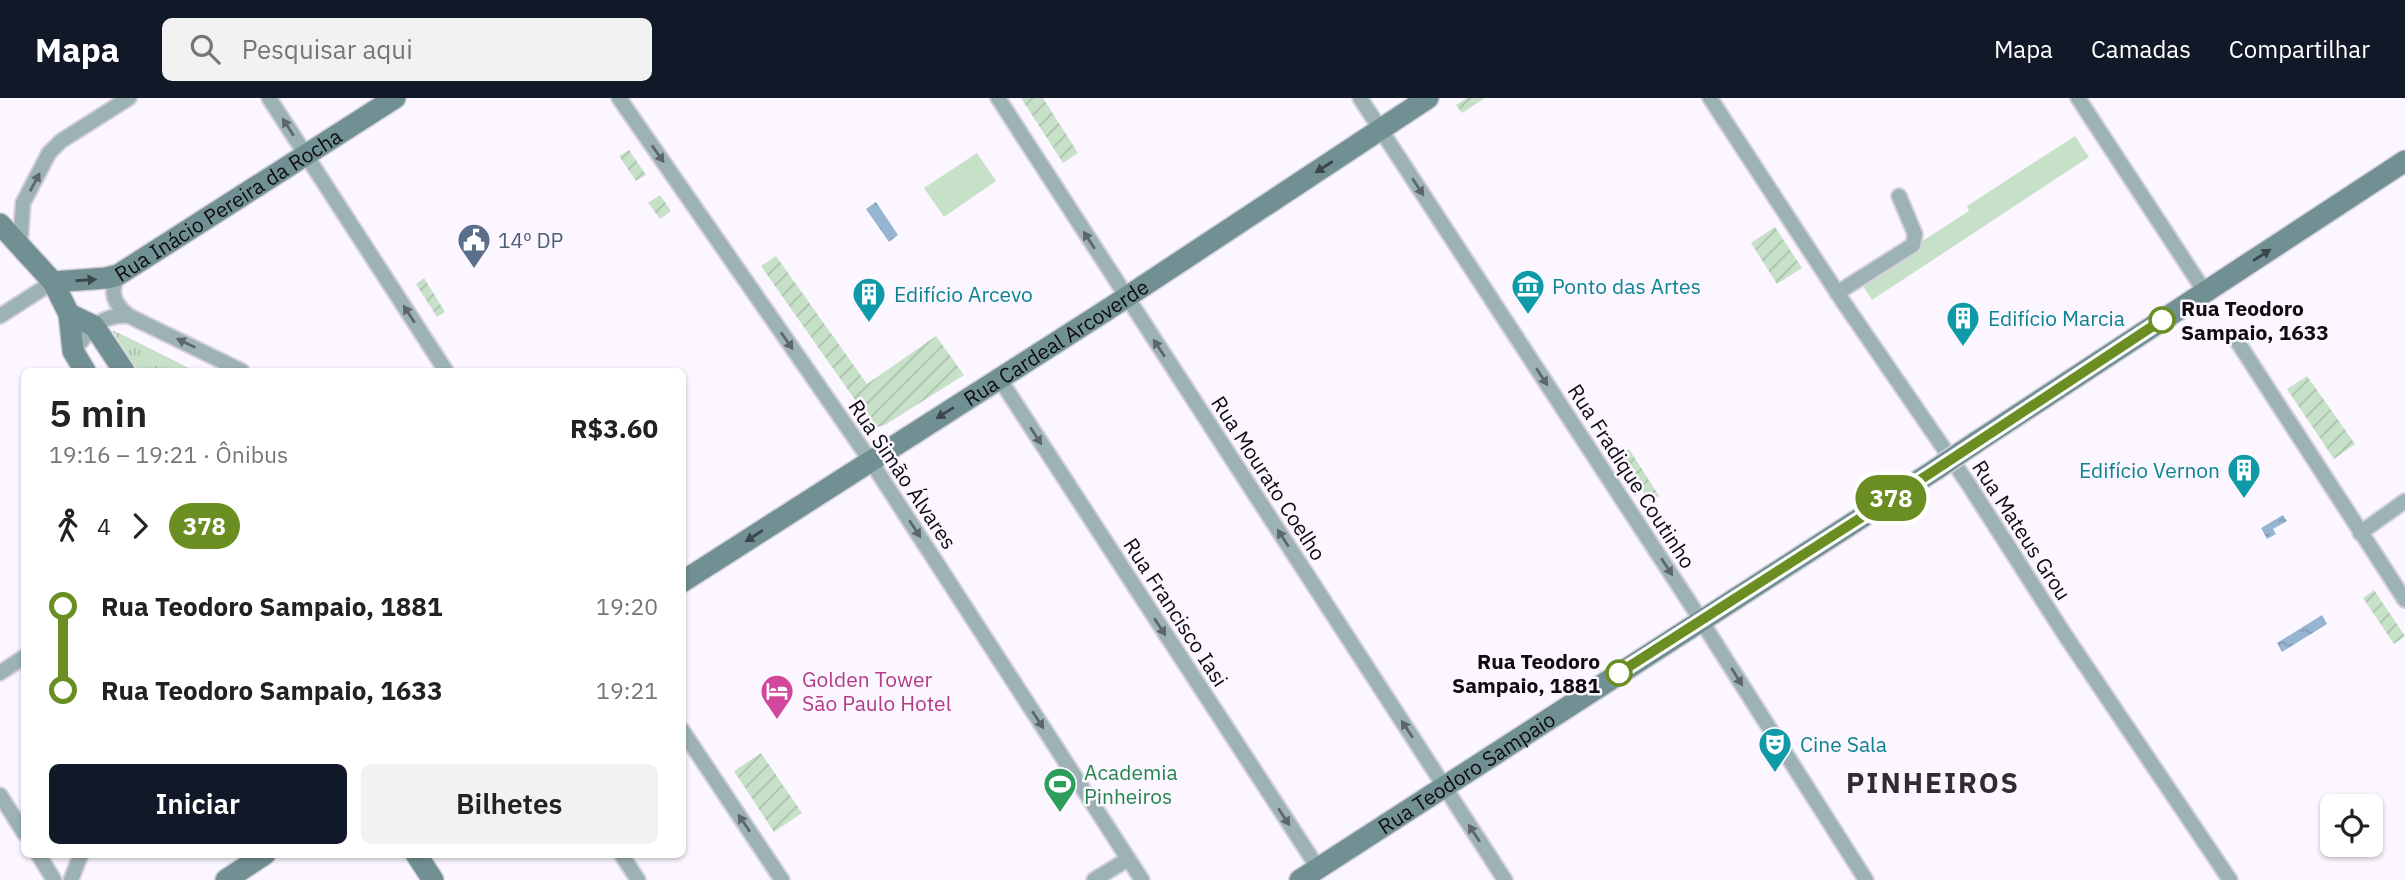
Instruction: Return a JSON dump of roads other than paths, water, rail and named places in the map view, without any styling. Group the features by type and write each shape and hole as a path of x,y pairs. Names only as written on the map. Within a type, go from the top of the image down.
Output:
{"main road":[{"name":"Rua Inácio Pereira da Rocha","path":"53,282 118,275 395,98"},
{"name":"Rua Cardeal Arcoverde","path":"686,579 1126,297 1428,98"},
{"name":"Rua Teodoro Sampaio","path":"1309,874 1935,470 2405,161"},
{"path":"0,224 53,282 69,314 73,351 83,368"},
{"path":"69,314 94,326 122,368"},
{"path":"226,880 259,858"},
{"path":"419,858 433,880"}],"street":[{"path":"20,247 23,203 50,153 61,141 129,98"},
{"path":"269,98 444,368"},
{"name":"Rua Simão Álvares","path":"619,98 870,460 1142,880"},
{"name":"Rua Mourato Coelho","path":"998,98 1505,880"},
{"name":"Rua Fradique Coutinho","path":"1360,98 1866,880"},
{"name":"Rua Mateus Grou","path":"1710,98 2230,880"},
{"path":"2078,98 2205,292"},
{"path":"1838,293 1913,245 1915,234 1899,196"},
{"path":"118,275 114,285 114,302 129,316 236,368"},
{"path":"0,316 53,282"},
{"path":"73,351 94,326 111,316 129,316"},
{"path":"2237,341 2405,600"},
{"name":"Rua Francisco Iasi","path":"999,378 1309,874"},
{"path":"2360,533 2405,501"},
{"path":"0,673 21,659"},
{"path":"686,736 782,880"},
{"path":"0,794 21,828"},
{"path":"40,858 54,880"},
{"path":"71,880 79,858"},
{"path":"624,858 638,880"},
{"path":"1094,880 1128,859"}],"water":[{"path":"876,202 898,235 889,242 866,209"},
{"path":"2283,515 2287,521 2273,529 2276,534 2267,539 2261,528"},
{"path":"2322,615 2327,624 2282,652 2277,643"}],"place":[{"name":"14º DP","path":"474,270"},
{"name":"Ponto das Artes","path":"1528,316"},
{"name":"Rua Teodoro Sampaio, 1633","path":"2162,320"},
{"name":"Edifício Arcevo","path":"869,324"},
{"name":"Edifício Marcia","path":"1963,348"},
{"name":"Edifício Vernon","path":"2244,500"},
{"name":"Rua Teodoro Sampaio, 1881","path":"1619,673"},
{"name":"Golden Tower São Paulo Hotel","path":"777,721"},
{"name":"Cine Sala","path":"1775,774"},
{"name":"Academia Pinheiros","path":"1060,814"}],"district":[{"name":"PINHEIROS","path":"1933,782"}]}
